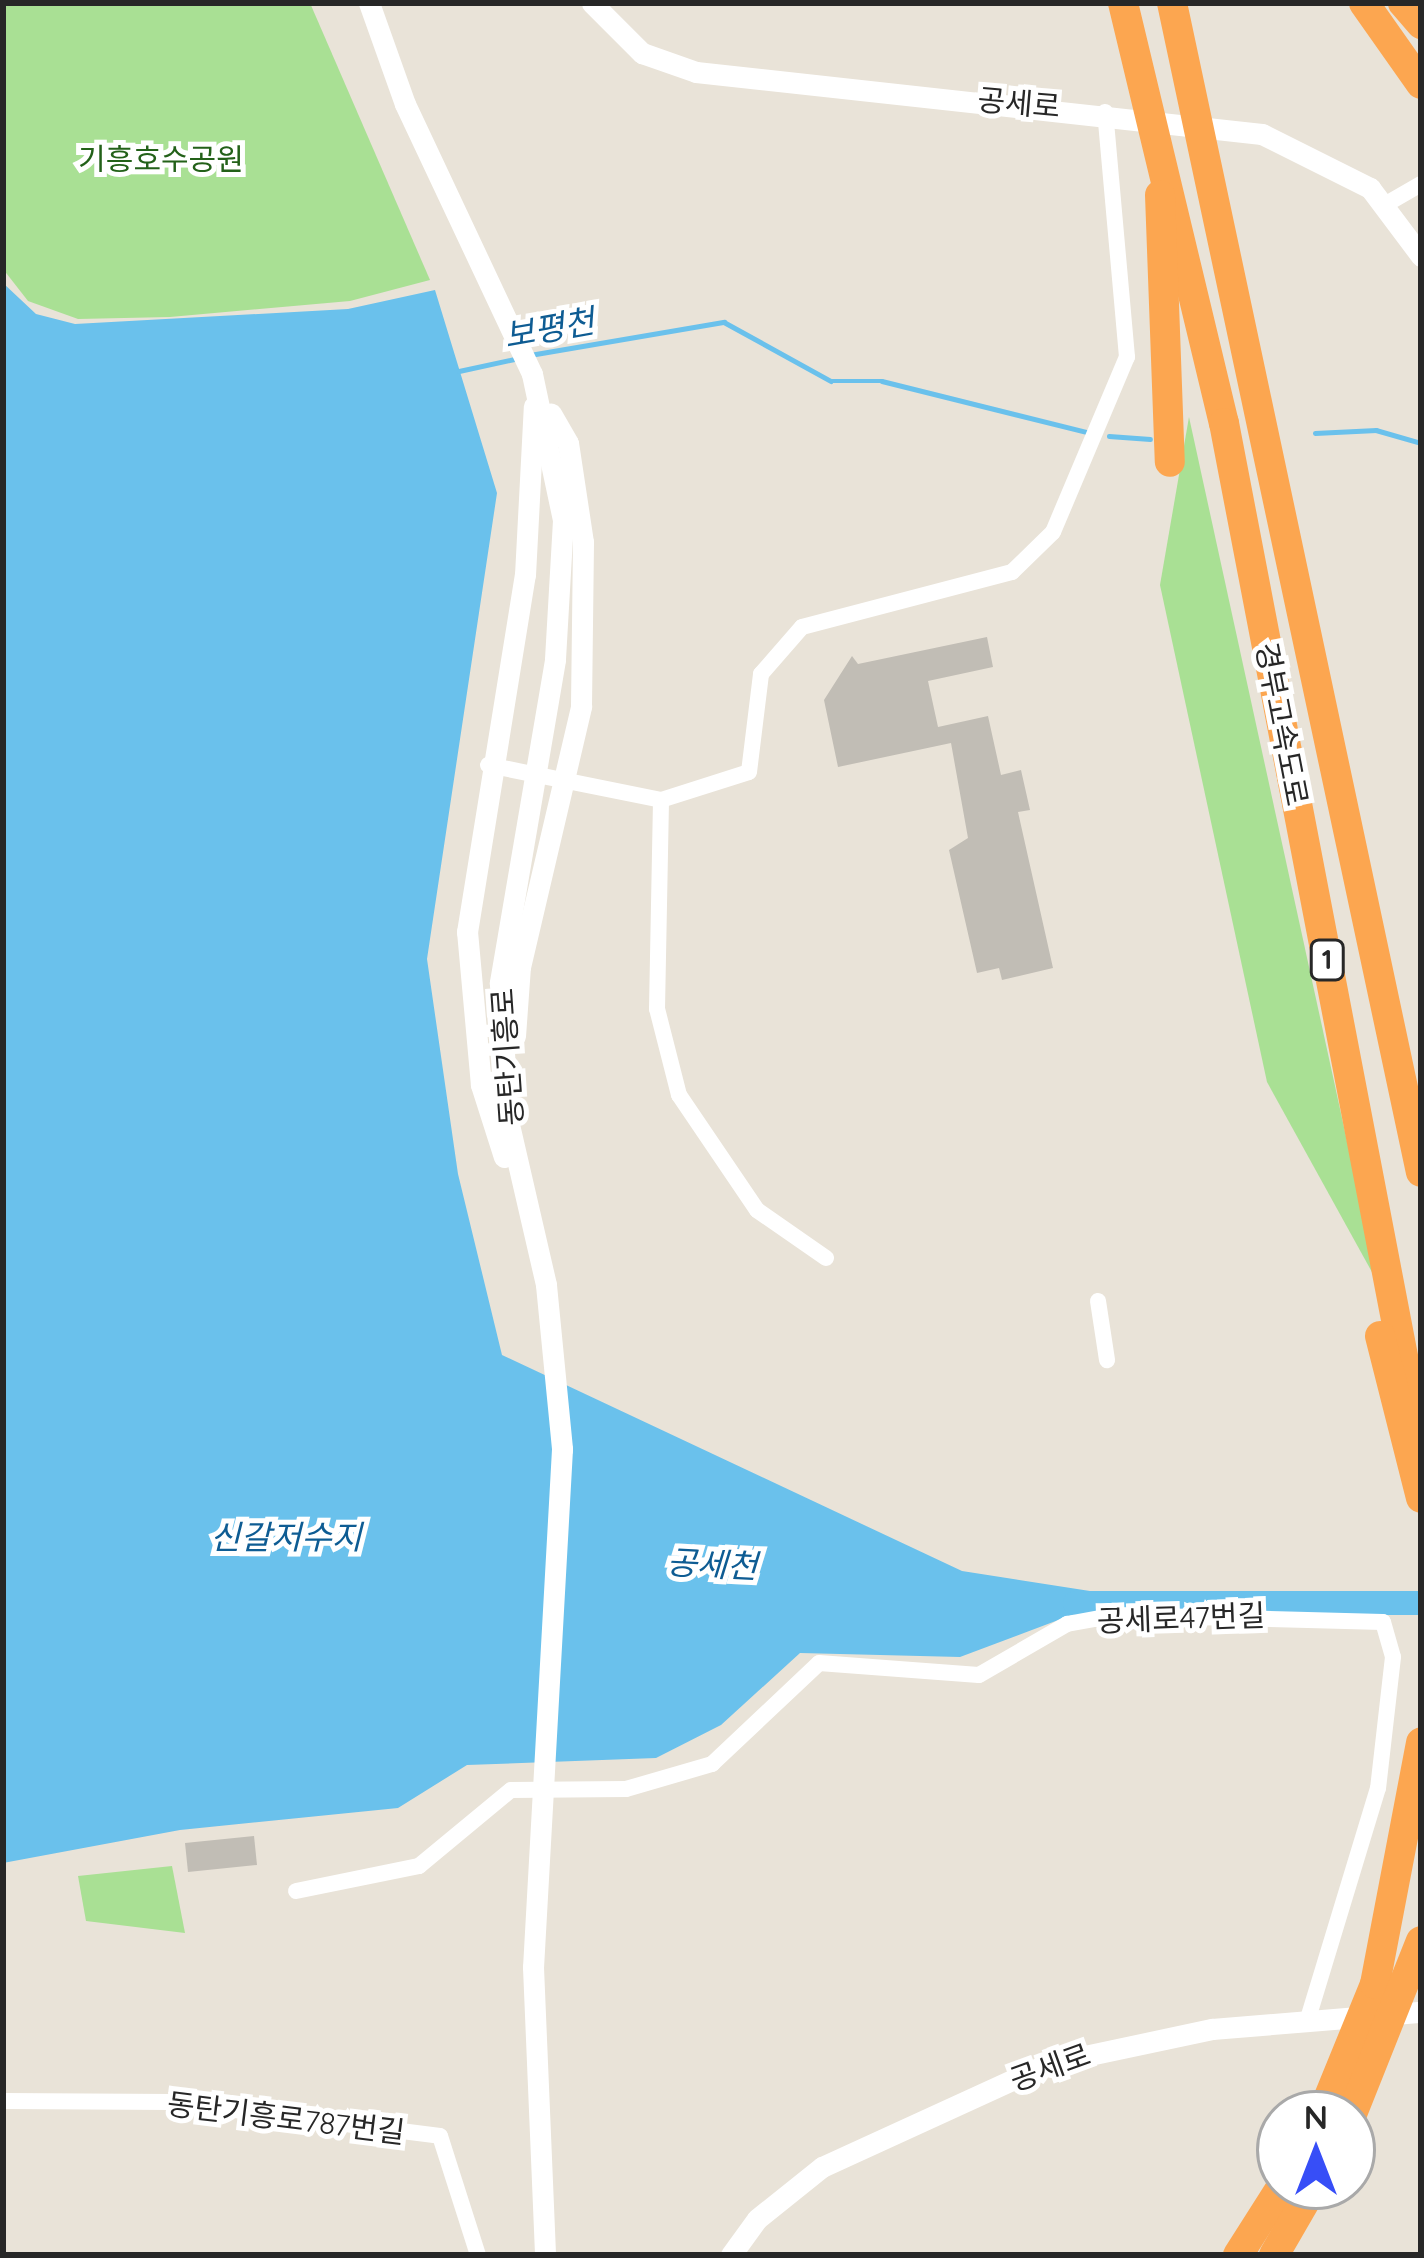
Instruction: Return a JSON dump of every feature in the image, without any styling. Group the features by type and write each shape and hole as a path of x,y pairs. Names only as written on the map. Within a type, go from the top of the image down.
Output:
{"highway":[{"name":"경부고속도로","path":"1123,3 1156,149 1177,202 1224,424 1421,1450"},
{"name":"경부고속도로","path":"1172,3 1421,1172"},
{"path":"1364,3 1421,84"},
{"path":"1402,3 1421,24"},
{"path":"1156,149 1170,423 1164,460"},
{"path":"1380,1336 1421,1498"},
{"path":"1399,1995 1421,1742"},
{"path":"1338,2090 1399,1995 1421,1941"},
{"path":"1358,2090 1369,2042"},
{"path":"1238,2255 1267,2210"},
{"path":"1274,2255 1300,2210"}],"main road":[{"path":"370,3 405,104 488,270 534,381 568,443 583,542 581,706 520,967 508,1120"},
{"name":"공세로","path":"592,3 642,53 695,72 1105,112 1262,134 1334,164 1388,203 1421,256"},
{"path":"534,381 525,574 472,868 467,1000 481,1085 537,1235"},
{"name":"동탄기흥로","path":"534,381 562,520 544,721 522,827 500,983 508,1120 546,1285 562,1496 535,1923 537,2140 545,2255"},
{"name":"공세로","path":"731,2255 758,2218 822,2167 1047,2064 1142,2040 1307,2021 1399,1995"}],"street":[{"path":"488,766 661,800 749,772 761,674 802,626 1012,572 1053,532 1127,357 1105,112"},
{"path":"1388,203 1421,184"},
{"path":"661,800 657,1009 679,1095 757,1210 826,1258"},
{"path":"1098,1301 1107,1360"},
{"name":"공세로47번길","path":"296,1892 419,1866 511,1790 626,1789 712,1764 819,1663 979,1675 1067,1624 1118,1615 1372,1620 1383,1622 1393,1657 1390,1716 1366,1845 1307,2021"},
{"name":"동탄기흥로787번길","path":"3,2101 172,2102 440,2136 478,2255"}],"green space":[{"name":"기흥호수공원","path":"3,3 310,3 430,280 350,301 170,317 78,319 28,301 3,269"},
{"path":"1189,417 1378,1283 1267,1082 1160,585"},
{"path":"172,1866 185,1933 86,1921 78,1876"}],"water":[{"name":"신갈저수지","path":"3,283 36,314 75,324 348,309 435,290 497,493 427,959 458,1174 502,1355 962,1571 1122,1596 960,1657 800,1653 721,1725 656,1758 467,1765 398,1808 180,1830 3,1863"}],"building":[{"path":"987,637 993,667 928,681 938,727 988,716 1001,775 1021,770 1030,810 1018,812 1053,968 1002,980 999,968 977,973 949,850 968,838 951,743 838,767 824,700 852,656 858,664"},
{"path":"254,1836 257,1865 188,1872 185,1843"}],"waterway":[{"name":"보평천","path":"530,355 724,322 831,381 882,381 1086,432"},
{"name":"보평천","path":"459,371 519,358"},
{"name":"보평천","path":"1315,433 1376,430 1421,443"},
{"name":"보평천","path":"1109,436 1150,439"},
{"name":"공세천","path":"1075,1603 1421,1603"}]}
